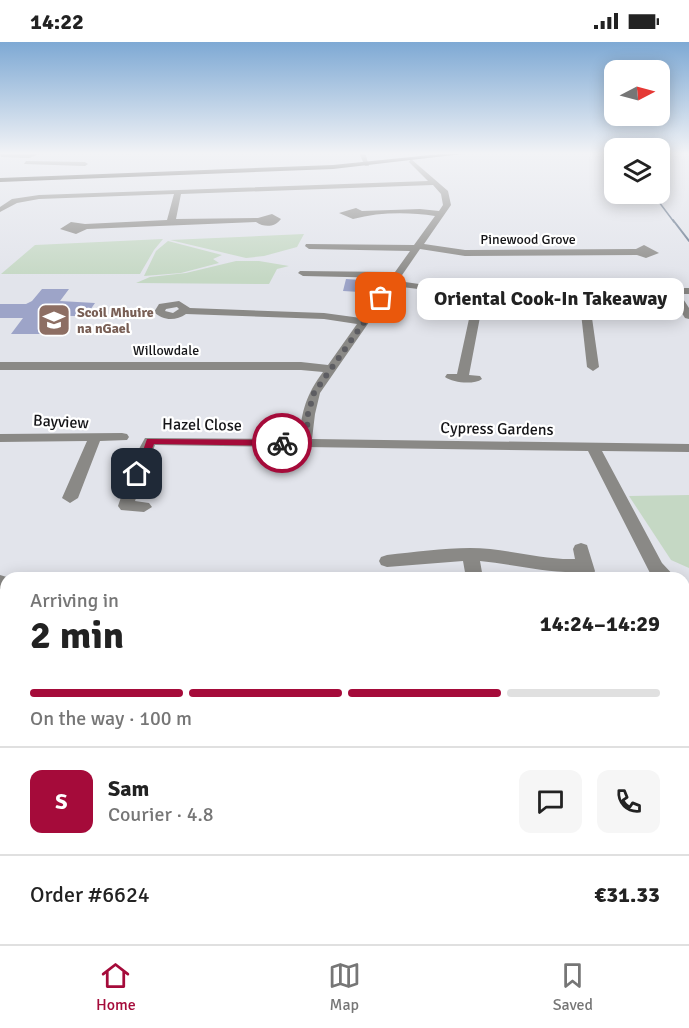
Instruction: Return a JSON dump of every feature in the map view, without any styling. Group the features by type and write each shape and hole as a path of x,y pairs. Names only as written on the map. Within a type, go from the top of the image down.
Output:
{"street":[{"path":"0,210 15,201 39,197 92,195"},
{"path":"171,222 177,195"},
{"path":"306,444 308,414 314,393 441,214 448,200 446,195"},
{"path":"362,213 420,211 441,214"},
{"path":"85,226 258,220"},
{"name":"Pinewood Grove","path":"309,246 417,247 465,253 638,252"},
{"path":"303,273 395,279 478,293 689,291"},
{"path":"673,291 689,316"},
{"path":"579,292 585,304 593,367"},
{"path":"476,379 457,378 480,299 478,293"},
{"path":"184,311 324,316 365,322"},
{"name":"Willowdale","path":"0,366 301,366 332,369"},
{"path":"95,438 122,437"},
{"name":"Bayview","path":"0,438 95,438 70,498"},
{"name":"Hazel Close","path":"144,507 126,506 142,456 150,441 306,444"},
{"name":"Cypress Gardens","path":"306,444 689,448"},
{"path":"593,447 657,572"},
{"path":"470,554 474,572"},
{"path":"387,561 470,554 506,557 550,566 584,562"}],"green space":[{"path":"304,234 297,247 264,256 246,258 170,240"},
{"path":"163,239 140,274 1,274 35,245"},
{"path":"168,241 222,255 213,259 219,263 181,273 144,276 156,251"},
{"path":"236,261 259,261 289,266 277,269 269,284 136,283 150,277 186,273"},
{"path":"689,495 689,568 671,560 629,496"}],"building":[{"path":"346,279 361,280 360,292 343,291"},
{"path":"42,289 69,289 60,301 95,303 86,316 59,316 56,320 50,320 41,334 11,334 23,318 0,318 0,304 26,304 32,301"}],"waterway":[{"path":"660,204 674,222"},
{"path":"673,220 689,241"}],"way so far":[{"path":"282,443 306,444 308,414 314,393 381,298"}],"place":[{"name":"Oriental Cook-In Takeaway","path":"381,298"},
{"name":"Scoil Mhuire na nGael","path":"54,320"}],"route":[{"path":"137,474 142,456 150,441 282,443"}]}
